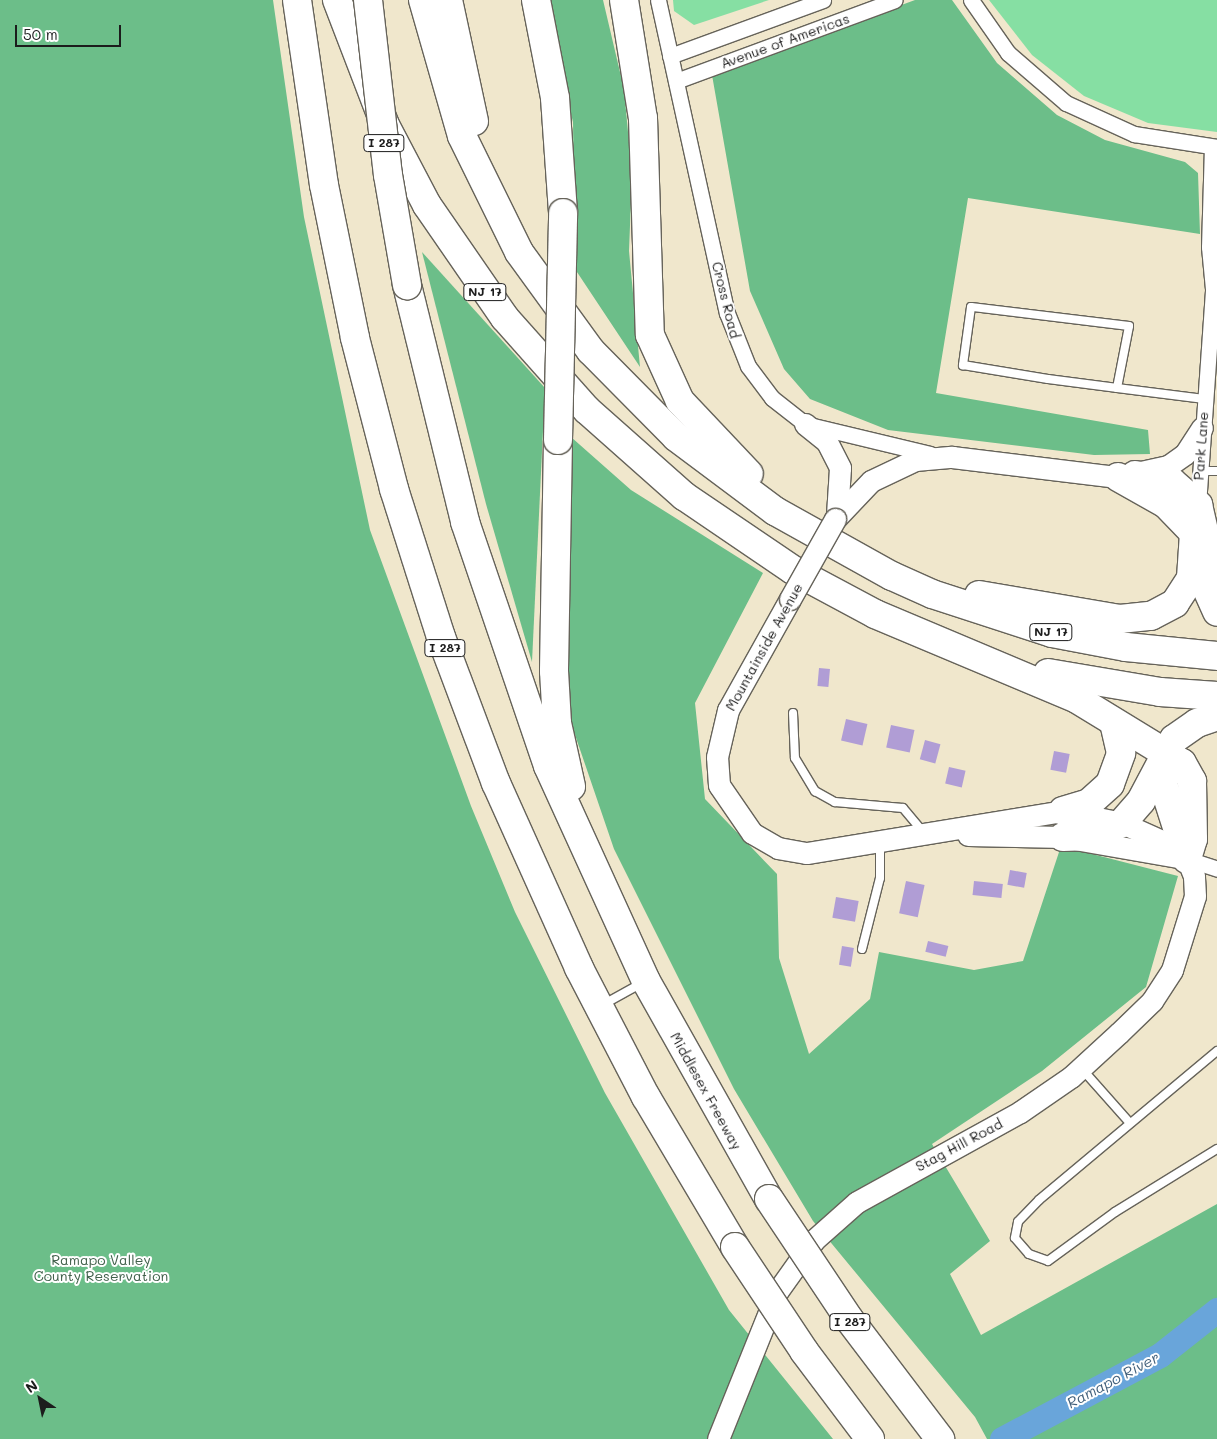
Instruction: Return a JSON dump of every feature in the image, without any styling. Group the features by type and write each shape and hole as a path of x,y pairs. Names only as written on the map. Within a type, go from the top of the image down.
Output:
{"highway":[{"name":"I 287","path":"297,0 333,234 367,390 404,524 496,783 598,1007 735,1247 804,1351 870,1439"},
{"name":"NJ 17","path":"337,0 385,125 427,205 479,283 559,381 649,468 752,546 867,610 960,648 1082,680 1217,696"},
{"name":"I 287","path":"368,0 388,175 407,285 451,472 513,672 567,814 646,981"},
{"name":"NJ 17","path":"423,0 448,97 497,213 541,288 618,381 676,437 743,489 852,556 892,576 974,610 1052,633 1126,647 1217,656"},
{"path":"448,0 466,93 509,209 551,282 618,381"},
{"path":"536,0 555,98 564,213 554,671 559,730 578,807 646,981"},
{"path":"624,0 643,118 646,318 661,366 692,418 729,457 852,556"},
{"path":"1126,476 1172,482 1198,505 1205,535 1206,587 1217,612"},
{"path":"1126,476 1166,504 1194,533"},
{"path":"892,576 1047,609 1137,619 1163,612 1184,592 1191,578 1198,505"},
{"path":"960,648 1078,699 1114,723 1163,761 1187,859"},
{"path":"1114,723 1121,753 1110,784 1063,824 1093,836 1122,823 1184,730 1217,716"},
{"name":"Middlesex Freeway","path":"646,981 769,1199 848,1320 940,1439"}],"street":[{"name":"Cross Road","path":"658,0 736,340 758,382 805,424 892,447 952,457 1126,476"},
{"name":"Avenue of Americas","path":"670,56 823,0"},
{"name":"Avenue of Americas","path":"676,81 895,0"},
{"path":"971,0 1008,54 1066,103 1134,134 1214,147"},
{"name":"Park Lane","path":"1198,505 1204,399 1213,341 1215,289 1209,247 1214,147"},
{"name":"Mountainside Avenue","path":"805,424 827,442 840,468 842,484 835,519"},
{"path":"1126,476 1168,466 1185,454 1202,428"},
{"name":"Mountainside Avenue","path":"952,457 915,460 884,472 859,491 835,519 728,710 717,757 719,785 752,833 778,848 806,853 880,844 925,836 1063,824 1187,859"},
{"path":"1122,823 1187,859 1217,868"},
{"name":"Stag Hill Road","path":"718,1439 776,1292 814,1240 857,1202 1020,1112 1081,1068 1152,1001 1172,970 1194,896 1194,876 1187,859"}],"lane":[{"path":"1117,388 1128,326 971,307 963,365 1117,388 1204,399"},
{"path":"1200,471 1217,471"},
{"path":"793,713 795,758 815,791 835,802 903,808 914,817 925,836"},
{"path":"862,949 880,878 880,844"},
{"path":"598,1007 646,981"},
{"path":"1217,1051 1130,1123 1018,1222 1015,1238 1029,1254 1048,1261 1115,1212 1217,1149"},
{"path":"1081,1068 1130,1123"}],"green space":[{"name":"Ramapo Valley County Reservation","path":"0,0 273,0 304,217 370,530 471,806 515,912 605,1093 729,1310 833,1439 0,1439"},
{"path":"543,0 603,0 624,89 632,175 629,251 640,367 575,269 573,122"},
{"path":"673,0 769,0 694,25 674,11"},
{"path":"915,0 952,0 997,63 1057,115 1105,140 1185,162 1198,173 1200,234 968,198 936,393 1148,430 1150,454 1094,455 888,430 810,399 784,369 750,291 712,75"},
{"path":"989,0 1217,0 1217,132 1148,123 1084,96 1032,55"},
{"path":"422,252 545,388 532,662 486,504"},
{"path":"571,437 631,490 763,573 695,703 705,799 777,874 779,958 809,1054 870,999 879,952 974,970 1023,961 1061,846 1178,876 1146,987 1042,1071 932,1144 990,1241 950,1274 981,1335 1217,1204 1217,1439 987,1439 975,1417 813,1221 734,1089 614,849 573,729 563,654"}],"building":[{"path":"819,668 830,669 828,687 817,686"},
{"path":"846,719 867,724 862,745 841,740"},
{"path":"891,725 914,730 910,752 886,747"},
{"path":"925,740 940,744 935,763 920,759"},
{"path":"1054,751 1070,754 1066,773 1050,770"},
{"path":"949,767 966,771 962,787 945,784"},
{"path":"1010,870 1027,873 1024,888 1007,885"},
{"path":"906,881 925,885 918,917 899,913"},
{"path":"974,881 1003,884 1001,898 973,895"},
{"path":"836,897 859,901 855,922 832,918"},
{"path":"928,941 948,946 946,957 925,952"},
{"path":"842,946 854,948 851,967 839,965"}],"waterway":[{"name":"Ramapo River","path":"1002,1439 1160,1355 1217,1310"}]}
